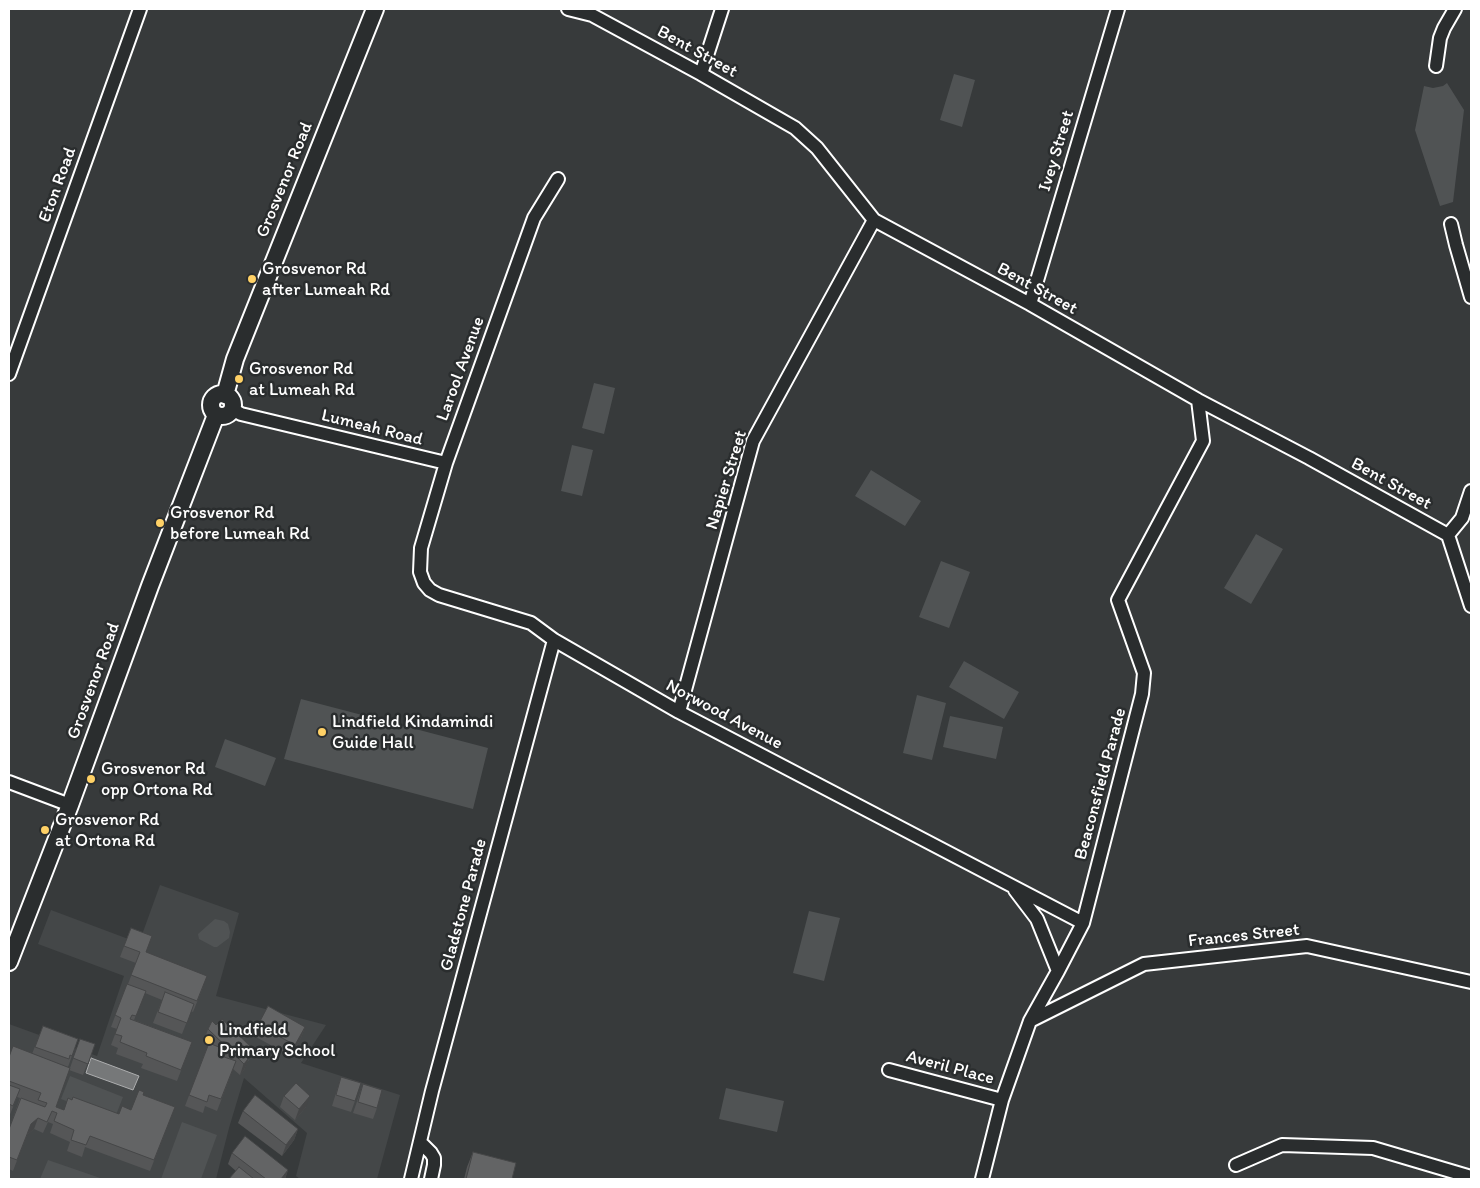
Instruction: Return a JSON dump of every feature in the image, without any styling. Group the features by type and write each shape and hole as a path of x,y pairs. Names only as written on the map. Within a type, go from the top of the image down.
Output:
{"street":[{"name":"Eton Road","path":"9,374 140,9"},
{"name":"Grosvenor Road","path":"9,962 216,415 212,410 212,403 218,395 229,402 235,359 375,9"},
{"name":"Bent Street","path":"568,9 592,15 795,128 817,148 874,220 1030,304 1198,400 1309,458 1448,535"},
{"path":"701,74 722,9"},
{"name":"Ivey Street","path":"1030,304 1118,9"},
{"path":"1436,66 1440,38 1455,9"},
{"name":"Larool Avenue","path":"421,578 421,548 446,464 534,218 558,179"},
{"name":"Napier Street","path":"679,712 753,442 874,220"},
{"path":"1451,224 1471,297"},
{"name":"Beaconsfield Parade","path":"982,1179 1002,1100 1030,1021 1083,923 1142,694 1144,673 1118,600 1203,441 1198,400"},
{"name":"Lumeah Road","path":"229,402 241,414 446,464"},
{"path":"1471,491 1462,518 1448,535 1471,606"},
{"name":"Norwood Avenue","path":"421,578 430,590 439,595 531,624 554,640 679,712 1083,923"},
{"name":"Gladstone Parade","path":"411,1179 435,1082 554,640"},
{"path":"9,782 70,805"},
{"name":"Norwood Avenue","path":"1013,886 1037,919 1058,971"},
{"name":"Frances Street","path":"1030,1021 1144,964 1307,946 1471,982"},
{"name":"Averil Place","path":"889,1070 1002,1100"},
{"path":"420,1142 434,1158 431,1179"},
{"path":"1236,1165 1282,1145 1373,1148 1471,1177"}],"shaded area":[{"path":"954,74 975,80 962,127 940,120"},
{"path":"1447,83 1464,110 1453,202 1440,206 1415,130 1424,86 1433,88"},
{"path":"594,383 615,388 604,434 582,428"},
{"path":"572,445 593,450 582,496 561,491"},
{"path":"871,470 921,501 905,526 855,496"},
{"path":"1256,534 1283,549 1251,604 1224,588"},
{"path":"941,561 970,572 949,628 919,617"},
{"path":"964,661 1019,692 1004,719 949,687"},
{"path":"917,695 946,703 932,760 903,753"},
{"path":"301,699 488,748 473,809 284,759"},
{"path":"950,716 1003,727 996,759 943,747"},
{"path":"225,739 276,758 265,786 215,767"},
{"name":"Lindfield Primary School","path":"160,885 239,913 216,996 326,1025 301,1063 400,1095 377,1179 300,1179 296,1176 307,1133 244,1078 216,1179 9,1179 9,1024 97,1056 124,976 38,944 51,910 139,943"},
{"path":"809,911 840,918 824,981 793,973"},
{"path":"215,919 228,924 230,932 229,938 217,947 199,939 198,934"},
{"path":"91,1058 139,1076 133,1090 86,1073"},
{"path":"70,1076 123,1097 114,1120 61,1099"},
{"path":"726,1088 784,1101 777,1132 719,1119"},
{"path":"182,1122 217,1135 201,1179 161,1179"},
{"path":"48,1160 103,1179 40,1179"}],"building":[{"path":"131,928 152,936 146,952 207,976 197,1001 131,975 140,952 124,946"},
{"path":"127,984 146,991 136,1016 132,1015 130,1019 192,1042 181,1070 146,1056 147,1053 120,1042 122,1036 115,1034 121,1018 115,1015"},
{"path":"165,992 194,1004 187,1023 158,1012"},
{"path":"268,1006 305,1027 295,1045 258,1025"},
{"path":"222,1019 253,1049 246,1056 248,1059 244,1064 208,1029 212,1021 216,1025"},
{"path":"43,1026 78,1039 72,1056 70,1055 69,1059 35,1047"},
{"path":"80,1039 95,1044 88,1064 73,1058"},
{"path":"209,1043 226,1050 224,1057 236,1061 221,1099 209,1095 207,1102 189,1095"},
{"path":"13,1046 70,1068 56,1107 64,1110 68,1098 72,1100 73,1097 119,1114 122,1106 131,1110 139,1090 144,1092 143,1095 175,1107 154,1160 90,1136 86,1145 71,1140 74,1130 54,1121 57,1113 52,1111 47,1122 38,1118 31,1124 17,1160 9,1157 9,1129 21,1098 45,1107 47,1103 38,1100 41,1093 9,1081 9,1057"},
{"path":"341,1077 361,1083 355,1101 336,1095"},
{"path":"296,1083 310,1096 299,1109 284,1096"},
{"path":"363,1084 382,1090 377,1108 358,1102"},
{"path":"9,1085 20,1089 13,1106 9,1104"},
{"path":"255,1095 298,1129 286,1145 243,1111"},
{"path":"245,1136 288,1170 281,1179 266,1179 232,1153"},
{"path":"473,1152 516,1163 512,1179 466,1179"},
{"path":"239,1167 254,1179 229,1179"}],"place":[{"name":"Grosvenor Rd after Lumeah Rd","path":"252,279"},
{"name":"Grosvenor Rd at Lumeah Rd","path":"239,379"},
{"name":"Grosvenor Rd before Lumeah Rd","path":"160,523"},
{"name":"Lindfield Kindamindi Guide Hall","path":"322,732"},
{"name":"Grosvenor Rd opp Ortona Rd","path":"91,779"},
{"name":"Grosvenor Rd at Ortona Rd","path":"45,830"},
{"name":"Lindfield Primary School","path":"209,1040"}]}
